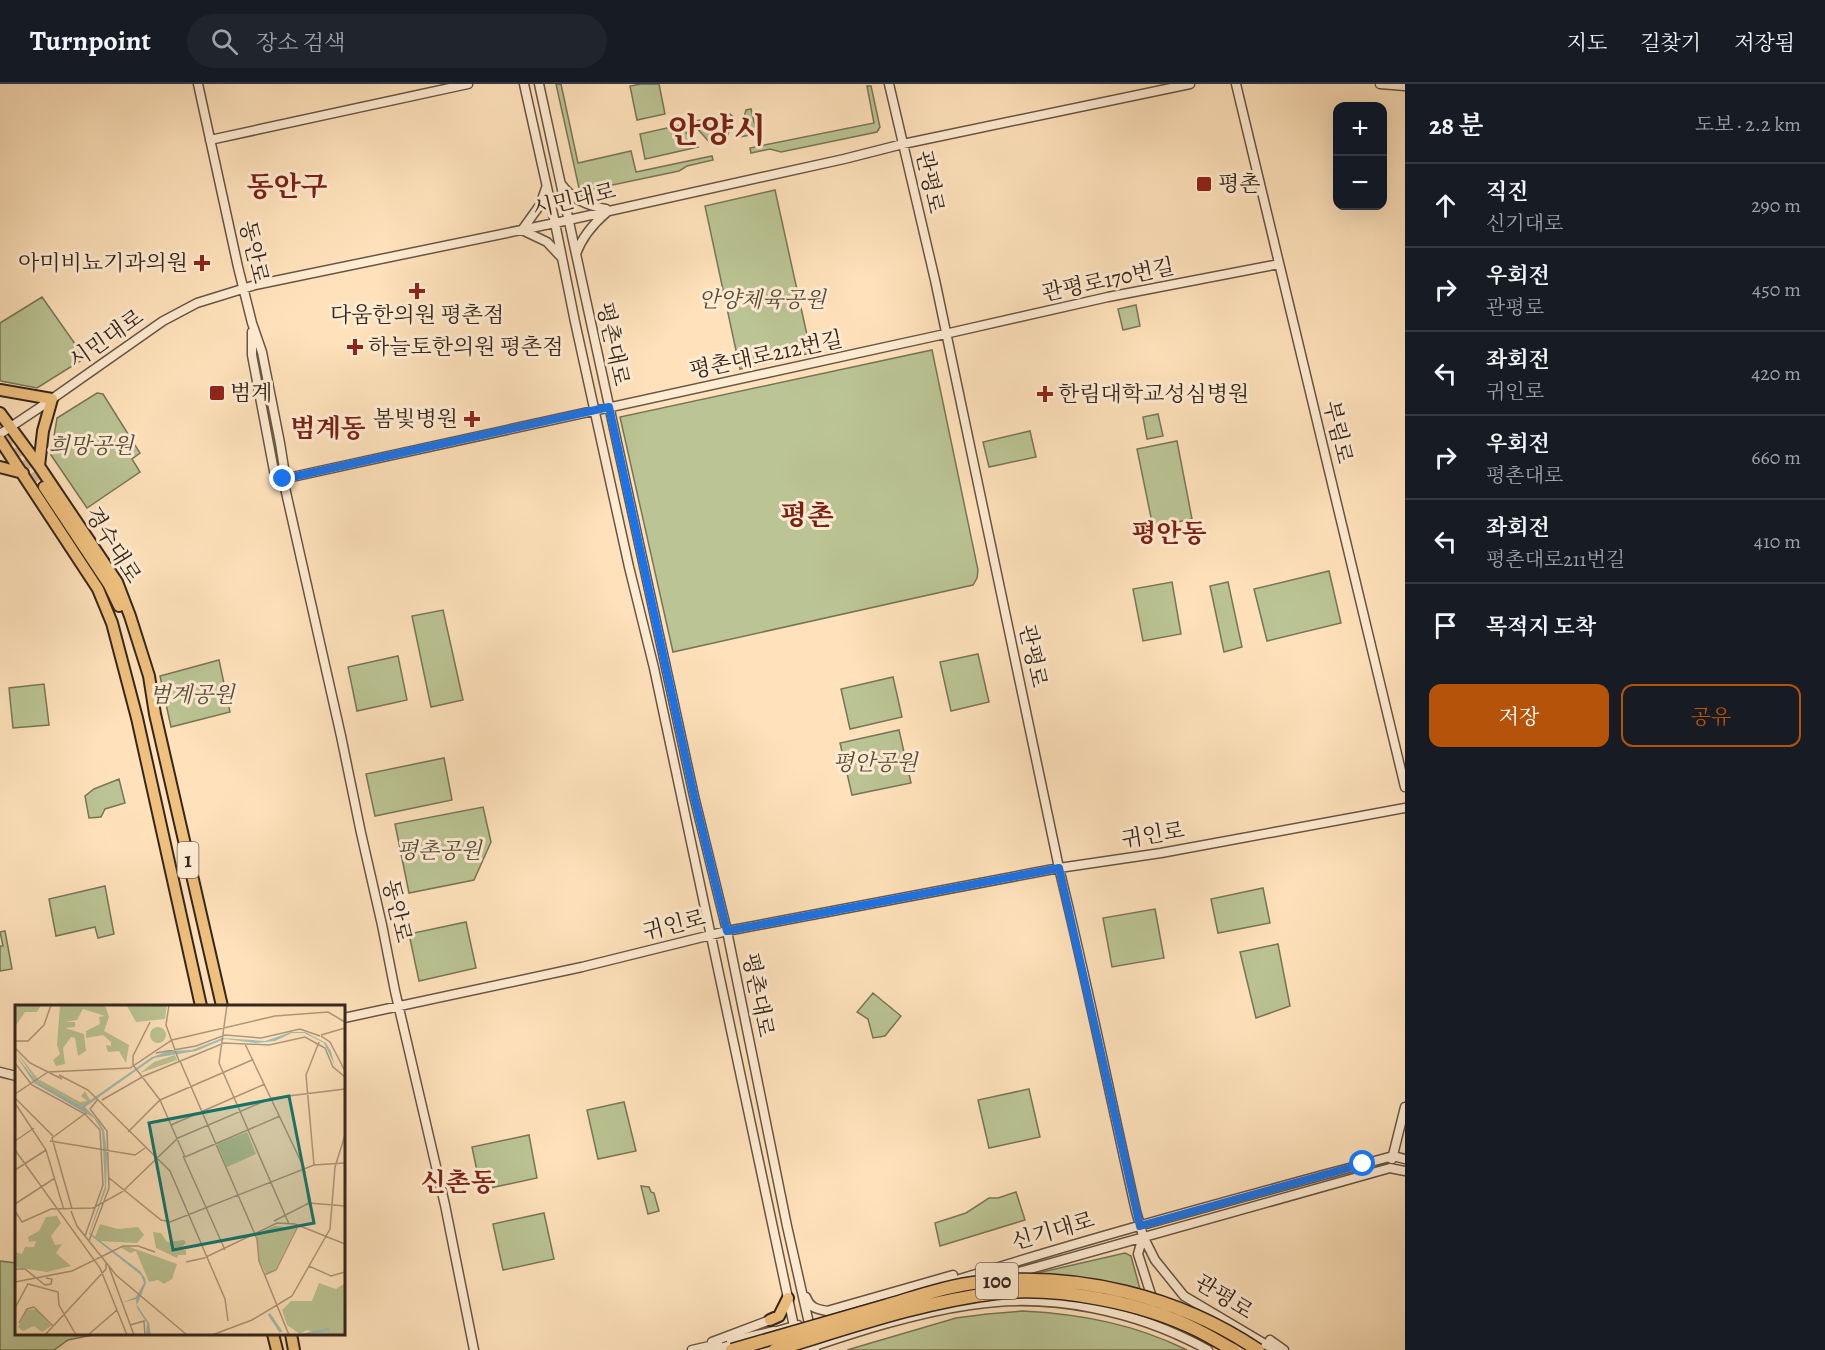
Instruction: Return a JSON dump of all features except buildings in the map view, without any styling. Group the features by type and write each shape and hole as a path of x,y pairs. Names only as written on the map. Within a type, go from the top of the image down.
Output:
{"highway":[{"name":"100","path":"732,1350 944,1289 980,1282 1017,1280 1089,1284 1162,1302 1222,1328 1258,1350"},
{"name":"100","path":"775,1350 906,1311 955,1299 999,1293 1041,1293 1084,1297 1131,1306 1197,1330 1233,1350"}],"main road":[{"path":"0,390 52,399 39,466"},
{"name":"경수대로","path":"0,413 39,466 117,582 148,676 154,714"},
{"name":"경수대로","path":"0,440 98,589 112,623 137,718"},
{"path":"0,467 23,474"},
{"name":"경수대로","path":"201,1005 116,621 102,587 42,488 109,585 125,618 154,714 222,1005"},
{"path":"770,1320 779,1316 788,1298"},
{"path":"273,1335 277,1350"},
{"path":"291,1335 294,1350"}],"street":[{"name":"동안로","path":"198,84 243,288 264,361 284,468 283,479 474,1350"},
{"path":"210,140 468,84"},
{"name":"평촌대로","path":"524,84 629,567 656,678 760,1170 801,1350"},
{"name":"평촌대로","path":"538,84 694,796 727,931 787,1226 815,1348"},
{"name":"관평로","path":"889,84 934,280 1059,868 1143,1236 1155,1260 1184,1296 1275,1350"},
{"name":"시민대로","path":"0,434 163,321 196,303 243,288 555,223 903,144 1190,84"},
{"name":"부림로","path":"1236,84 1405,788"},
{"path":"1380,84 1405,86"},
{"path":"560,183 576,199 593,207 610,210"},
{"path":"547,186 540,205 522,230 547,242 562,258"},
{"path":"576,255 585,235 610,210"},
{"name":"관평로170번길","path":"945,334 1108,297 1279,264"},
{"name":"평촌대로212번길","path":"283,479 945,334"},
{"name":"귀인로","path":"345,1018 582,966 727,931 1059,868 1161,853 1405,808"},
{"path":"723,991 738,987"},
{"path":"0,1072 15,1076"},
{"path":"1390,1168 1405,1107"},
{"name":"신기대로","path":"713,1350 794,1326 811,1326 871,1314 892,1304 1055,1249 1393,1156 1405,1159"},
{"path":"760,1170 775,1167"},
{"name":"신기대로","path":"747,1350 796,1336 811,1326 1390,1168 1405,1171"},
{"name":"관평로","path":"1143,1236 1138,1254 1158,1314 1225,1350"},
{"path":"803,1290 809,1304 816,1309 827,1311 1055,1249"},
{"path":"892,1304 924,1283"},
{"path":"892,1304 996,1295 1079,1298 1158,1314 1184,1337"},
{"path":"1184,1296 1254,1330 1284,1350"},
{"path":"801,1350 815,1348 848,1336 940,1310 989,1303 1028,1302 1077,1306 1124,1315 1184,1337 1208,1350"},
{"path":"848,1336 871,1314"},
{"path":"692,1350 770,1320"},
{"path":"692,1350 780,1330"}],"green space":[{"path":"556,84 561,84 578,163 631,151 636,172 712,156 713,160 687,166 679,171 584,191 579,188"},
{"path":"659,84 665,114 637,120 630,86"},
{"path":"867,86 871,86 880,127 877,132 781,152 770,149 751,153 750,148 874,123"},
{"path":"751,109 757,134 739,137 746,110"},
{"path":"730,114 733,117 726,141 711,144 695,126 696,121"},
{"path":"680,125 698,147 645,159 640,134"},
{"name":"안양체육공원","path":"775,190 811,353 740,369 705,206"},
{"path":"42,297 85,358 37,388 1,381 0,323"},
{"path":"1136,305 1140,326 1123,330 1118,309"},
{"path":"932,350 978,570 973,585 673,652 620,417"},
{"name":"희망공원","path":"97,393 103,394 140,453 132,459 140,472 87,508 51,455 57,418"},
{"path":"1158,414 1163,436 1147,439 1143,417"},
{"path":"1030,431 1036,457 989,467 983,442"},
{"path":"1177,441 1192,519 1153,527 1137,449"},
{"path":"1329,571 1341,623 1267,641 1254,589"},
{"path":"1172,582 1181,634 1143,641 1133,589"},
{"path":"1228,582 1242,647 1224,652 1210,586"},
{"path":"443,610 463,700 431,707 412,616"},
{"path":"978,654 989,702 951,711 940,662"},
{"path":"398,656 407,700 357,711 348,667"},
{"name":"범계공원","path":"219,660 230,712 171,727 160,676"},
{"path":"893,677 902,717 850,729 841,689"},
{"path":"44,684 49,725 13,728 9,688"},
{"name":"평안공원","path":"899,730 911,783 852,795 840,743"},
{"path":"444,758 452,800 375,816 366,774"},
{"path":"119,779 125,803 105,809 101,817 89,818 85,796 94,789"},
{"name":"평촌공원","path":"483,807 491,842 474,880 409,893 395,824"},
{"path":"105,886 114,934 98,938 95,927 56,936 49,899"},
{"path":"1263,888 1270,923 1218,933 1211,899"},
{"path":"1155,909 1164,958 1112,967 1103,918"},
{"path":"466,922 476,968 419,981 409,934"},
{"path":"5,931 12,969 0,971 0,946 3,946 0,932"},
{"path":"1278,944 1290,1006 1256,1018 1240,952"},
{"path":"873,993 901,1016 885,1036 873,1038 868,1019 857,1012"},
{"path":"1029,1089 1040,1137 989,1148 978,1100"},
{"path":"624,1102 636,1151 598,1159 587,1110"},
{"path":"529,1135 537,1178 481,1190 472,1147"},
{"path":"641,1186 649,1187 654,1193 659,1211 648,1214"},
{"path":"1016,1192 1025,1220 940,1246 935,1223 966,1213 989,1198 998,1198"},
{"path":"544,1213 554,1259 503,1270 493,1224"},
{"path":"1125,1253 1131,1256 1146,1311 1080,1295 961,1296 959,1291"},
{"path":"0,1261 15,1263 15,1335 92,1335 68,1340 54,1350 0,1350"},
{"path":"1023,1311 1107,1322 1147,1333 1187,1350 847,1350 956,1318"}],"tunnel":[{"path":"0,422 44,487"}],"place":[{"name":"평촌","path":"1204,184"},
{"name":"아미비뇨기과의원","path":"202,263"},
{"name":"다움한의원 평촌점","path":"417,291"},
{"name":"하늘토한의원 평촌점","path":"355,347"},
{"name":"범계","path":"217,393"},
{"name":"한림대학교성심병원","path":"1045,394"},
{"name":"봄빛병원","path":"472,419"}],"district":[{"name":"안양시","path":"717,130"},
{"name":"동안구","path":"287,187"},
{"name":"범계동","path":"328,428"},
{"name":"평촌","path":"807,516"},
{"name":"평안동","path":"1169,533"},
{"name":"신촌동","path":"458,1182"}],"route":[{"path":"283,479 609,407 694,796 727,931 1059,868 1140,1226 1363,1164"}]}
